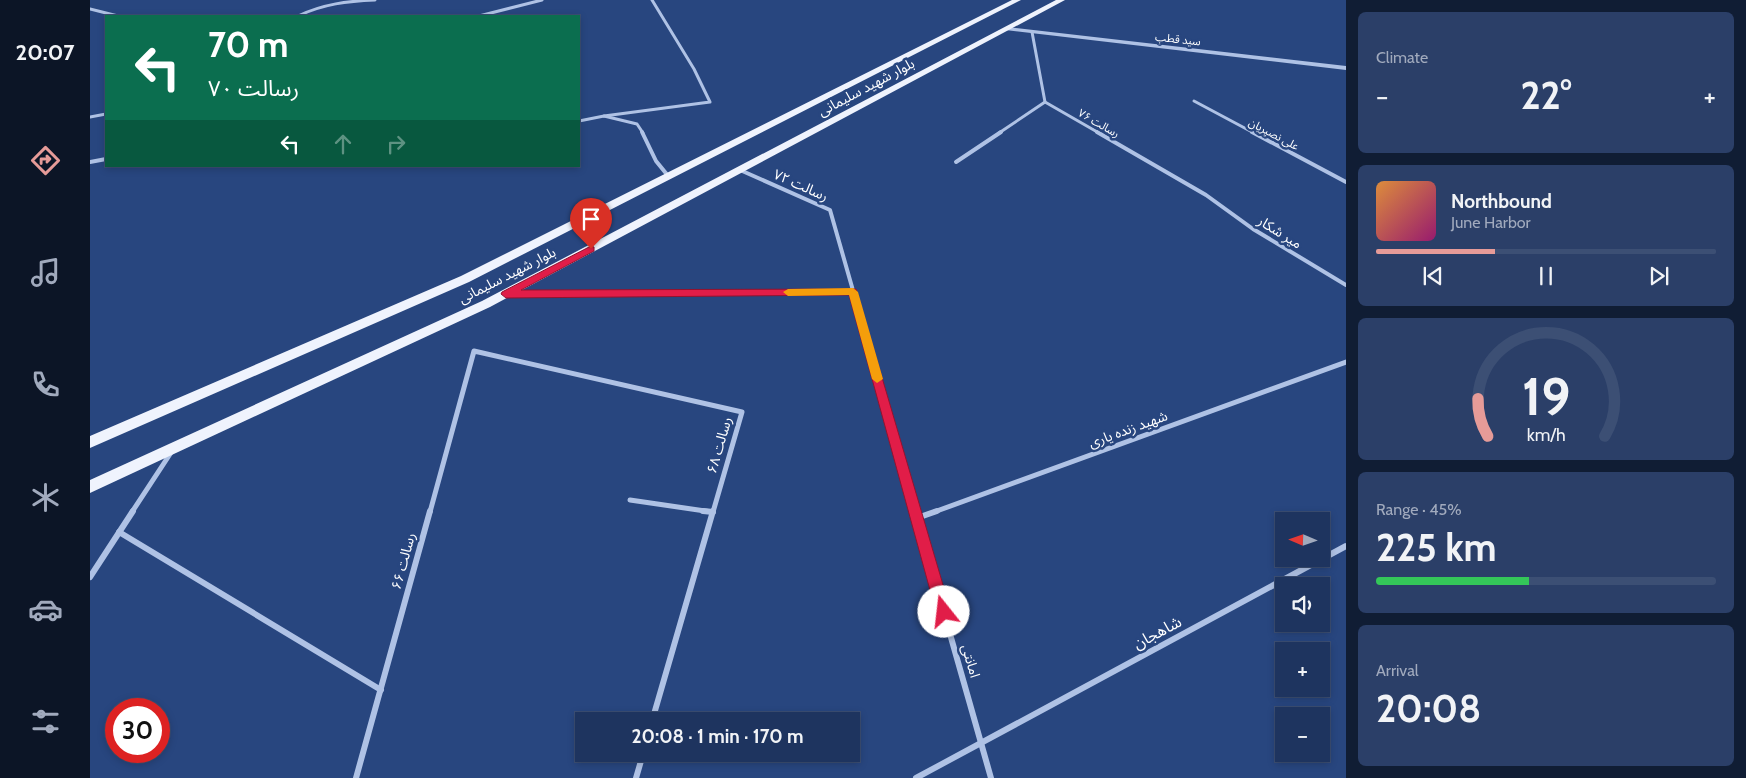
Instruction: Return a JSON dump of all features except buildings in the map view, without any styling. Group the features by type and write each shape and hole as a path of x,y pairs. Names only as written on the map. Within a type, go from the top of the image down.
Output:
{"main road":[{"name":"بلوار شهید سلیمانی","path":"90,442 465,279 669,178 1017,0"},
{"name":"بلوار شهید سلیمانی","path":"90,487 506,294 1061,0"}],"street":[{"path":"300,15 320,6 337,2 375,0"},
{"path":"483,15 542,0"},
{"path":"580,121 710,102 694,69 652,0"},
{"path":"90,9 114,15"},
{"name":"سید قطب","path":"1007,30 1346,68"},
{"path":"956,162 1045,102 1032,32"},
{"name":"علی نصیریان","path":"1194,101 1346,182"},
{"name":"رسالت ۷۶","path":"1045,102 1206,195"},
{"path":"90,117 105,114"},
{"path":"604,116 637,124 648,142 656,161 669,178"},
{"path":"90,162 105,159"},
{"name":"رسالت ۷۲","path":"740,170 830,210 853,292"},
{"name":"میر شکار","path":"1206,195 1253,229 1346,285"},
{"path":"506,294 853,292"},
{"name":"امانتی","path":"853,292 991,778"},
{"name":"رسالت ۶۸","path":"474,351 742,412 655,712"},
{"name":"رسالت ۶۶","path":"356,778 474,351"},
{"name":"شهید زنده یاری","path":"917,518 1346,362"},
{"path":"90,577 173,448"},
{"path":"630,500 713,512"},
{"path":"119,532 381,690"},
{"name":"شاهجان","path":"981,743 1346,546"},
{"path":"916,778 981,743"},
{"path":"636,778 641,762"}],"slow traffic":[{"path":"788,292 853,292 877,379"}],"route":[{"path":"591,249 506,294 853,292 944,612"}]}
